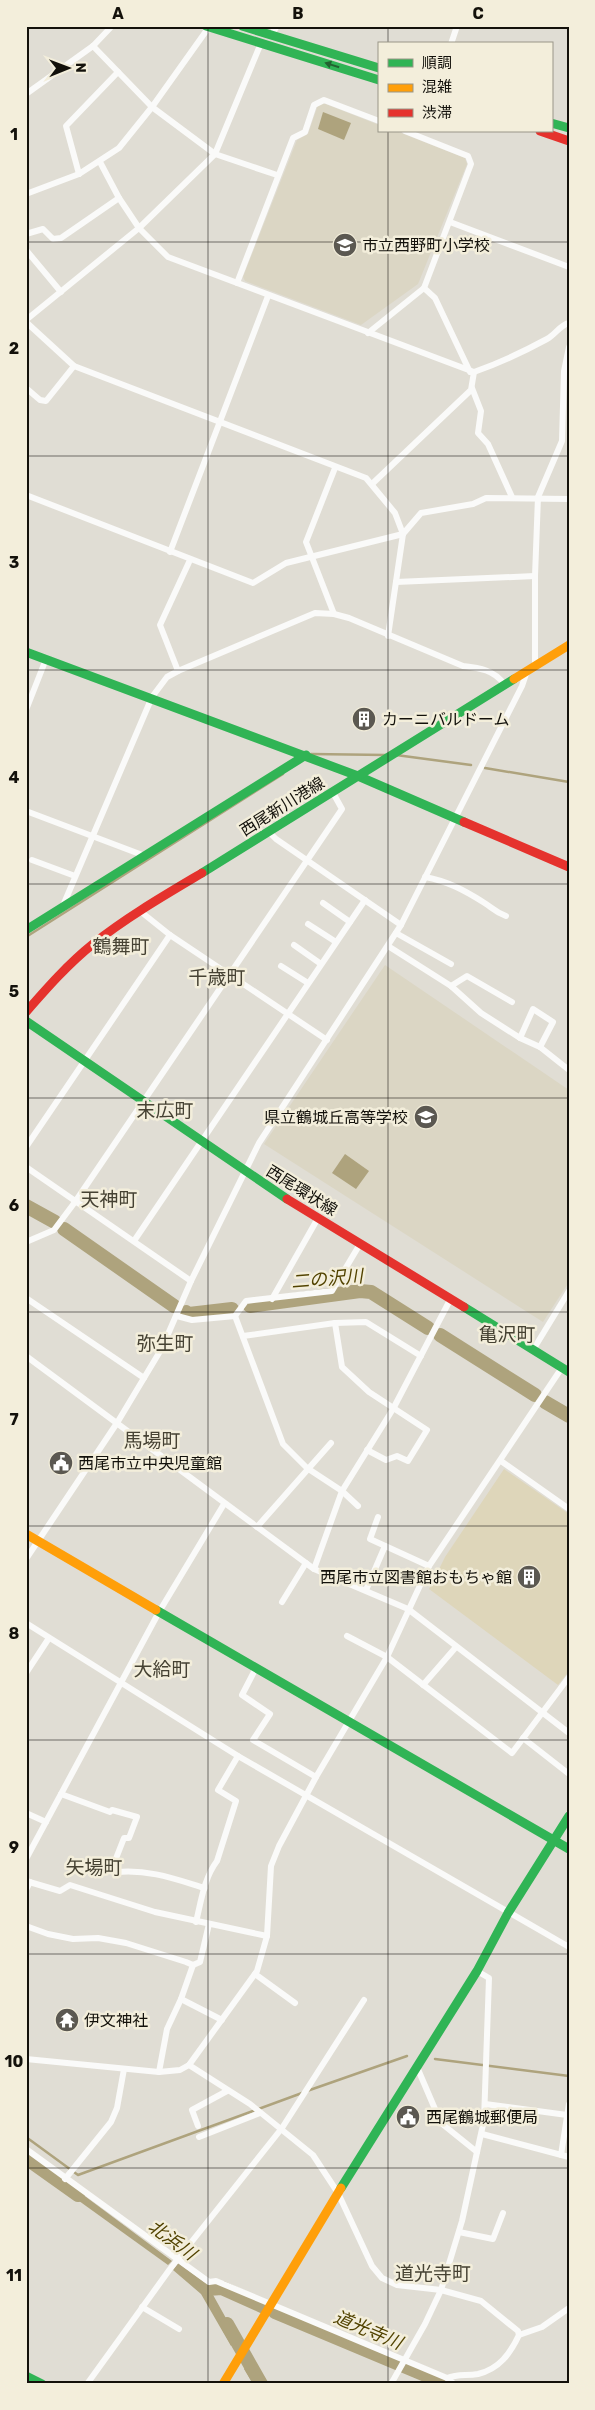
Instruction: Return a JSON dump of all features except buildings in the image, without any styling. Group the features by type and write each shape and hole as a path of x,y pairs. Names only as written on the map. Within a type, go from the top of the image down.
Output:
{"street":[{"path":"26,94 93,46 112,26"},
{"path":"242,26 378,68"},
{"path":"271,35 277,26"},
{"path":"452,42 457,26"},
{"path":"26,194 79,174 119,148 152,106 207,27 378,80"},
{"path":"261,43 215,154 139,228 26,321 74,366 335,468 366,478 395,513 403,534 388,636"},
{"path":"93,46 152,106 215,154 277,175"},
{"path":"79,174 66,126 118,72"},
{"path":"237,283 277,175 293,138 305,132 314,105 324,100 378,121"},
{"path":"552,123 569,128"},
{"path":"543,132 569,141"},
{"path":"368,333 424,288 471,164 468,156 421,134"},
{"path":"100,162 119,198 139,228 168,257 472,372 501,363 552,336 565,324 569,323"},
{"path":"26,234 43,229 53,238 61,238 119,198"},
{"path":"450,222 569,266"},
{"path":"26,250 61,292"},
{"path":"424,288 435,298 472,372 472,388 481,411 478,433 488,444 512,497"},
{"path":"170,552 268,296"},
{"path":"26,1559 117,1422 162,1348 177,1316 190,1281 259,1143 401,925 531,668 538,497 562,441 564,371 569,347"},
{"path":"26,388 40,400 46,401 74,366"},
{"path":"372,484 472,388"},
{"path":"334,614 321,576 306,542 335,468"},
{"path":"26,495 253,584 286,563 403,534 421,513 473,504 486,498 538,497 569,499"},
{"path":"178,671 160,625 190,560"},
{"path":"396,582 535,576"},
{"path":"62,908 152,697 167,677 178,671 315,613 334,614 463,666 481,668 498,676 504,684"},
{"name":"西尾新川港線","path":"26,1012 57,977 93,944 140,911 569,645"},
{"path":"26,652 306,755 569,867"},
{"path":"26,710 46,659"},
{"path":"26,930 306,755"},
{"path":"26,1242 54,1230 75,1202 342,809 332,791"},
{"path":"26,811 145,856"},
{"path":"269,832 276,839 401,925"},
{"path":"32,860 75,876"},
{"path":"425,877 445,880 485,903 492,910 506,916"},
{"path":"134,1241 365,900"},
{"path":"323,903 350,922"},
{"path":"140,911 170,935 327,1040"},
{"path":"308,924 336,942"},
{"path":"396,933 451,964"},
{"path":"26,1147 170,935"},
{"path":"294,945 321,964"},
{"path":"388,946 451,986 480,1013 520,1038 540,1047 569,1070"},
{"path":"281,966 308,983"},
{"path":"451,986 467,976 512,1002"},
{"path":"520,1038 533,1009 553,1022 540,1047"},
{"name":"西尾環状線","path":"26,1021 244,1171 565,1371"},
{"path":"26,1168 190,1281"},
{"path":"272,1299 318,1218"},
{"path":"177,1316 192,1320 235,1316 246,1301 332,1291 360,1244"},
{"path":"533,1350 569,1291"},
{"path":"26,1298 144,1378"},
{"path":"314,1569 342,1491 394,1408 450,1300"},
{"path":"235,1316 283,1444 307,1468 342,1491 358,1506"},
{"path":"242,1336 335,1323 366,1322 421,1356"},
{"path":"335,1323 342,1367 369,1392 427,1430 408,1460 397,1456 386,1460 367,1450"},
{"path":"26,1356 314,1569 408,1609 569,1733"},
{"path":"26,2059 159,2072 180,2070 190,2065 255,1974 262,1958 267,1936 271,1866 279,1846 316,1777 387,1658 429,1566 565,1371"},
{"path":"257,1527 330,1443"},
{"path":"501,1461 569,1508"},
{"path":"26,1858 159,1612 224,1504"},
{"path":"378,1517 370,1539 429,1566"},
{"path":"26,1534 569,1849"},
{"path":"366,1590 384,1546"},
{"path":"282,1602 306,1563"},
{"path":"26,1623 120,1684 238,1756 569,1947"},
{"path":"347,1636 387,1658 512,1754 569,1677"},
{"path":"26,1673 49,1638"},
{"path":"424,1685 456,1646"},
{"path":"256,1668 242,1695 270,1714 253,1740 316,1777"},
{"path":"523,1738 569,1774"},
{"path":"196,1922 204,1888 212,1868 217,1862 236,1801 218,1790 238,1756"},
{"path":"61,1794 110,1812 112,1810 137,1817 128,1838 124,1838 113,1866 117,1872 132,1870 157,1874 204,1888"},
{"path":"26,1813 46,1822"},
{"path":"224,2384 338,2193 477,1971 508,1913 569,1816"},
{"path":"26,1890 28,1882 60,1891 70,1885 125,1903 196,1922 267,1936"},
{"path":"26,1926 48,1934 73,1939 98,1938 126,1943 193,1965 200,1962 209,1924"},
{"path":"159,2072 167,2028 181,1999 193,1965"},
{"path":"391,2384 441,2290 459,2232 482,2134 485,2104 489,1978 477,1971"},
{"path":"255,1974 295,2003"},
{"path":"181,1999 222,2020"},
{"path":"87,2384 170,2269 282,2128 364,2000"},
{"path":"190,2065 227,2091 250,2104 313,2155 338,2193 372,2266 382,2278 397,2285 441,2290 482,2301 518,2331 519,2335"},
{"path":"417,2067 441,2123 477,2152"},
{"path":"65,2179 111,2122 117,2108 124,2069"},
{"path":"198,2126 192,2110 227,2091"},
{"path":"485,2104 567,2115"},
{"path":"560,2155 569,2104"},
{"path":"199,2137 260,2113"},
{"path":"482,2134 569,2157"},
{"path":"26,2149 209,2282 216,2281 447,2378 454,2384"},
{"path":"459,2232 493,2239 503,2213"},
{"path":"142,2307 179,2329"},
{"path":"447,2378 457,2374 477,2374 498,2366 510,2353 519,2335 542,2327 569,2308"},
{"path":"26,2376 42,2384"}],"shaded area":[{"name":"市立西野町小学校","path":"323,103 378,125 378,132 399,132 465,158 467,164 418,284 361,325 245,281 243,277 297,140 308,134 318,105"},
{"path":"323,112 351,123 344,140 318,129"},
{"name":"県立鶴城丘高等学校","path":"385,965 569,1090 569,1282 543,1322 264,1144"},
{"path":"345,1154 369,1171 356,1189 332,1173"},
{"path":"504,1469 569,1514 569,1671 558,1685 429,1589 445,1557"},
{"path":"26,2153 59,2178 55,2183 26,2162"},
{"name":"北浜川","path":"66,2182 172,2261 168,2265 61,2188"},
{"name":"北浜川","path":"178,2263 207,2284 237,2338 231,2346 201,2294 173,2270"},
{"path":"251,2361 264,2384 253,2384 244,2369"}],"waterway":[{"path":"311,754 386,755"},
{"path":"396,755 471,765"},
{"path":"485,768 569,782"},
{"path":"26,937 283,774"},
{"name":"二の沢川","path":"26,1206 55,1222"},
{"name":"二の沢川","path":"64,1229 174,1306"},
{"name":"二の沢川","path":"250,1306 360,1291 371,1292 428,1328"},
{"name":"二の沢川","path":"186,1312 189,1314 232,1309"},
{"name":"二の沢川","path":"440,1335 535,1395"},
{"name":"二の沢川","path":"545,1402 569,1416"},
{"path":"307,2091 407,2056"},
{"path":"435,2059 569,2076"},
{"path":"26,2137 78,2175 302,2093"},
{"name":"北浜川","path":"26,2158 78,2195"},
{"name":"道光寺川","path":"207,2289 222,2288 262,2306"},
{"name":"道光寺川","path":"275,2312 447,2384"},
{"name":"北浜川","path":"227,2324 261,2384"}],"traffic: fast":[{"path":"206,26 378,80"},
{"path":"242,26 378,68"},
{"path":"552,123 569,128"},
{"path":"26,652 358,776 464,822"},
{"path":"202,873 514,679"},
{"path":"26,930 306,755"},
{"path":"26,1021 287,1199"},
{"path":"464,1307 569,1372"},
{"path":"156,1610 569,1849"},
{"path":"341,2188 477,1971 508,1913 569,1816"},
{"path":"26,2376 42,2384"}],"traffic: slow":[{"path":"514,679 569,645"},
{"path":"26,1534 156,1610"},
{"path":"223,2384 341,2188"}],"traffic: jam":[{"path":"543,132 569,141"},
{"path":"464,822 569,867"},
{"path":"26,1012 66,968 93,944 133,915 202,873"},
{"path":"287,1199 464,1307"}],"place":[{"name":"市立西野町小学校","path":"345,245"},
{"name":"カーニバルドーム","path":"364,719"},
{"name":"県立鶴城丘高等学校","path":"426,1117"},
{"name":"西尾市立中央児童館","path":"61,1463"},
{"name":"西尾市立図書館おもちゃ館","path":"529,1577"},
{"name":"伊文神社","path":"67,2020"},
{"name":"西尾鶴城郵便局","path":"408,2117"}],"district":[{"name":"鶴舞町","path":"121,946"},
{"name":"千歳町","path":"217,977"},
{"name":"末広町","path":"165,1110"},
{"name":"天神町","path":"109,1199"},
{"name":"亀沢町","path":"507,1334"},
{"name":"弥生町","path":"165,1343"},
{"name":"馬場町","path":"152,1440"},
{"name":"大給町","path":"162,1669"},
{"name":"矢場町","path":"94,1867"},
{"name":"道光寺町","path":"433,2273"}]}
